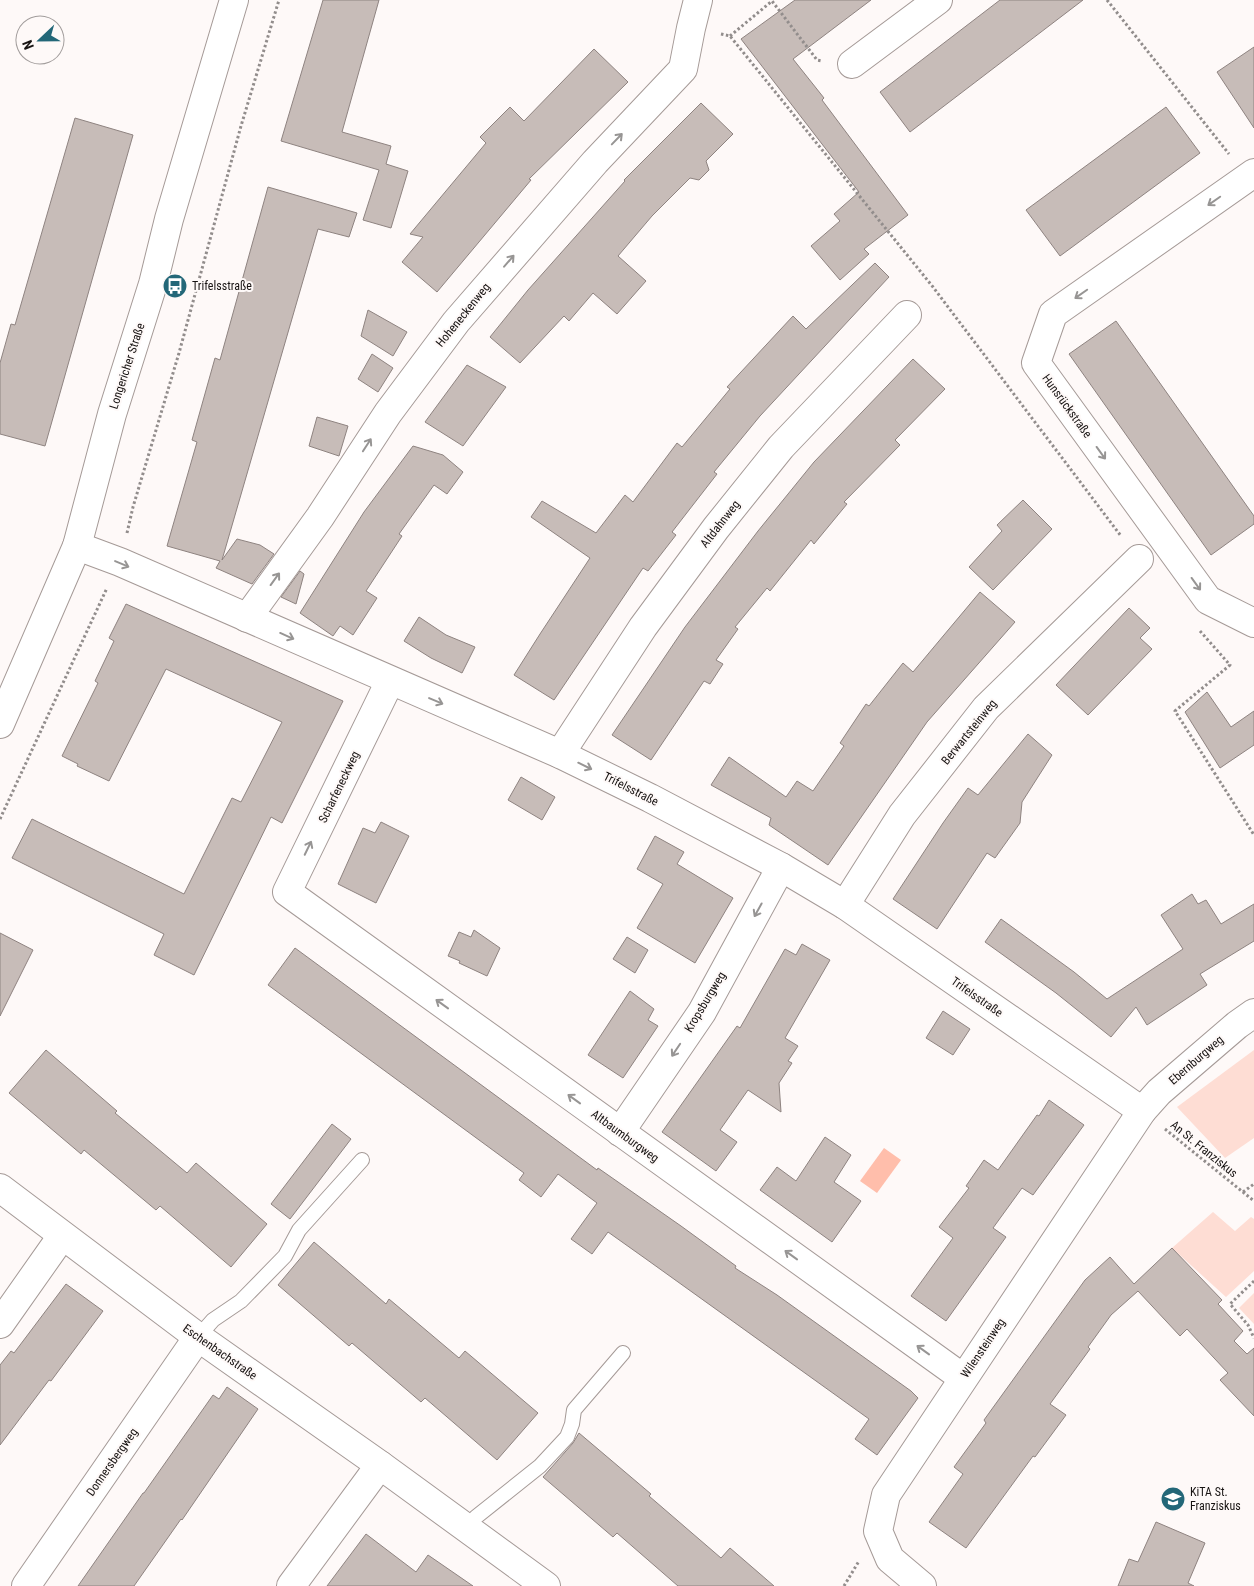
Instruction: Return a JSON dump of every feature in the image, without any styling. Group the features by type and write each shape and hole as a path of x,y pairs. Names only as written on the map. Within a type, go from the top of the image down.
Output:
{"street":[{"name":"Longericher Straße","path":"0,724 77,546 112,414 153,284 169,219 234,0"},
{"name":"Hoheneckenweg","path":"247,618 320,517 388,413 456,322 595,162 683,69 698,0"},
{"path":"852,64 938,0"},
{"name":"Hunsrückstraße","path":"1251,175 1053,314 1036,364 1208,600 1254,623"},
{"name":"Altdahnweg","path":"560,754 643,627 716,528 781,448 907,315"},
{"name":"Trifelsstraße","path":"77,546 120,562 560,754 650,798 782,867 845,905 1142,1111"},
{"name":"Berwartsteinweg","path":"845,905 902,815 986,708 1138,559"},
{"name":"Scharfeneckweg","path":"287,892 390,681"},
{"name":"Kropsburgweg","path":"620,1132 702,1012 782,867"},
{"name":"Altbaumburgweg","path":"287,892 963,1378"},
{"name":"Ebernburgweg","path":"1142,1111 1159,1092 1236,1025 1254,1013"},
{"name":"Wilensteinweg","path":"908,1582 890,1559 878,1531 886,1495 1142,1111"},
{"name":"Eschenbachstraße","path":"0,1188 198,1337 380,1465 546,1586"},
{"path":"0,1324 62,1236"},
{"name":"Donnersbergweg","path":"26,1586 198,1337"},
{"path":"291,1586 380,1465"}],"lane":[{"path":"198,1337 213,1320 241,1301 285,1256 299,1230 362,1160"},
{"path":"467,1528 476,1517 540,1466 568,1437 574,1410 624,1353"}],"path":[{"path":"0,819 120,562 133,507 179,353 241,126 278,0"},
{"path":"1106,0 1251,175"},
{"path":"730,36 772,1 817,60 852,64"},
{"path":"691,28 730,36 933,288 1138,559"},
{"path":"1200,630 1230,665 1175,711 1254,835"},
{"name":"An St. Franziskus","path":"1142,1111 1254,1201"},
{"path":"1243,1192 1254,1184"},
{"path":"1254,1281 1230,1304 1248,1326 1254,1338"}],"shaded area":[{"path":"1254,1050 1254,1138 1225,1158 1177,1107"},
{"path":"884,1148 901,1160 877,1193 860,1181"},
{"path":"1213,1212 1235,1231 1251,1217 1254,1219 1254,1271 1226,1297 1172,1248"},
{"path":"1254,1293 1254,1324 1239,1308"}],"building":[{"path":"323,0 379,0 342,132 391,146 386,164 408,171 391,228 363,220 379,170 281,141"},
{"path":"795,0 871,0 793,59 824,98 822,100 908,215 864,249 869,254 840,280 811,246 840,221 834,214 859,192 741,39"},
{"path":"1000,0 1083,0 910,132 880,92"},
{"path":"1254,47 1254,128 1217,72"},
{"path":"594,49 628,82 529,179 531,180 437,292 402,262 423,237 410,234 486,143 480,137 510,107 524,121"},
{"path":"701,103 733,134 706,161 709,170 699,180 690,178 652,216 618,256 646,281 617,314 593,293 569,321 564,316 520,363 490,337 528,290 624,180"},
{"path":"1166,107 1200,153 1060,256 1026,210"},
{"path":"75,118 133,135 45,446 0,434 0,363 11,324 15,325"},
{"path":"268,187 357,213 349,237 318,229 222,560 237,539 260,545 274,554 252,584 216,568 220,561 167,546 197,442 192,440 215,358 220,360"},
{"path":"875,263 889,277 760,416 714,472 717,474 672,532 676,535 648,571 643,568 554,700 514,675 590,558 531,517 542,501 596,533 625,495 633,502 677,443 682,447 730,389 727,387 793,316 806,329"},
{"path":"368,310 407,332 393,356 361,336"},
{"path":"1116,321 1254,516 1254,524 1211,555 1069,354"},
{"path":"372,354 393,368 378,392 358,379"},
{"path":"913,359 945,389 895,440 900,445 844,502 847,504 814,544 811,540 770,591 767,588 735,627 738,629 716,660 723,664 710,684 704,681 651,760 612,735 685,627 758,531 814,462"},
{"path":"467,365 506,387 463,446 425,422"},
{"path":"317,417 348,426 339,456 309,446"},
{"path":"413,446 443,455 463,472 447,494 434,485 399,534 402,536 366,591 377,598 353,635 340,626 333,636 300,613 364,512"},
{"path":"1023,500 1052,529 993,590 969,567 1002,531 997,525"},
{"path":"300,571 304,574 296,604 281,597"},
{"path":"980,592 1015,622 927,722 828,865 769,825 771,818 711,785 729,757 786,797 797,781 813,791 844,746 840,743 866,704 869,706 903,663 913,672"},
{"path":"126,604 343,701 282,823 271,817 194,975 154,955 164,934 12,858 32,819 184,894 232,798 241,802 282,722 166,669 109,781 77,766 78,764 62,756 98,683 95,681 114,641 109,638"},
{"path":"1129,608 1150,628 1140,638 1152,649 1088,715 1056,685"},
{"path":"419,617 446,635 475,647 462,673 431,658 404,641"},
{"path":"1207,692 1231,727 1254,711 1254,745 1220,768 1185,712"},
{"path":"1028,734 1052,755 1022,802 1020,823 995,858 987,853 937,929 893,899 968,788 978,795"},
{"path":"521,777 555,797 542,820 508,800"},
{"path":"381,822 409,836 376,903 338,884 363,828 375,833"},
{"path":"655,836 684,852 677,864 733,898 695,963 637,928 663,884 637,869"},
{"path":"1192,894 1198,904 1206,900 1221,924 1254,904 1254,941 1200,974 1207,985 1147,1025 1136,1007 1111,1037 1056,993 985,942 1001,919 1074,972 1107,999 1183,949 1161,915"},
{"path":"474,930 500,948 487,976 448,956 459,932 471,937"},
{"path":"0,933 33,950 0,1016"},
{"path":"627,937 648,950 635,973 613,959"},
{"path":"802,944 830,960 785,1038 798,1046 788,1061 792,1063 779,1083 781,1112 748,1090 720,1130 737,1142 716,1171 662,1132 737,1026 740,1028 785,949 796,955"},
{"path":"295,948 597,1170 598,1168 681,1226 736,1266 735,1268 777,1295 911,1391 918,1398 877,1455 855,1439 869,1419 608,1232 592,1254 571,1239 597,1203 558,1174 541,1197 519,1180 524,1173 268,985"},
{"path":"630,991 654,1009 648,1020 658,1026 623,1078 588,1055"},
{"path":"943,1011 970,1029 953,1055 926,1038"},
{"path":"46,1050 117,1111 115,1113 187,1173 196,1163 267,1224 231,1267 160,1206 156,1210 84,1150 81,1154 9,1093"},
{"path":"1049,1100 1084,1125 1033,1195 1022,1188 993,1228 1006,1237 946,1321 911,1296 953,1238 939,1227 969,1188 966,1186 984,1160 998,1170"},
{"path":"332,1124 351,1139 290,1219 271,1204"},
{"path":"825,1137 851,1155 834,1182 861,1201 832,1242 760,1190 777,1167 796,1181"},
{"path":"314,1242 386,1304 389,1299 459,1358 465,1351 538,1413 497,1460 425,1398 421,1402 352,1343 349,1346 278,1285"},
{"path":"1172,1248 1222,1300 1218,1304 1243,1331 1234,1341 1247,1354 1254,1348 1254,1416 1220,1380 1228,1373 1187,1329 1180,1336 1138,1291 1111,1315 1088,1347 1090,1349 1050,1404 1066,1415 1035,1457 1033,1456 966,1548 929,1522 963,1474 954,1467 986,1423 984,1420 1085,1280 1110,1257 1134,1284"},
{"path":"66,1284 103,1311 0,1445 0,1365 11,1351 14,1353"},
{"path":"227,1387 258,1409 134,1586 78,1586 213,1395 219,1399"},
{"path":"579,1433 651,1494 649,1496 721,1558 730,1548 774,1586 678,1586 617,1533 613,1537 543,1477 573,1443"},
{"path":"1156,1522 1205,1543 1188,1583 1194,1586 1118,1586 1129,1559 1138,1562"},
{"path":"366,1534 416,1572 428,1555 473,1586 327,1586"}],"place":[{"name":"Trifelsstraße","path":"175,286"},
{"name":"KiTA St. Franziskus","path":"1173,1499"}]}
